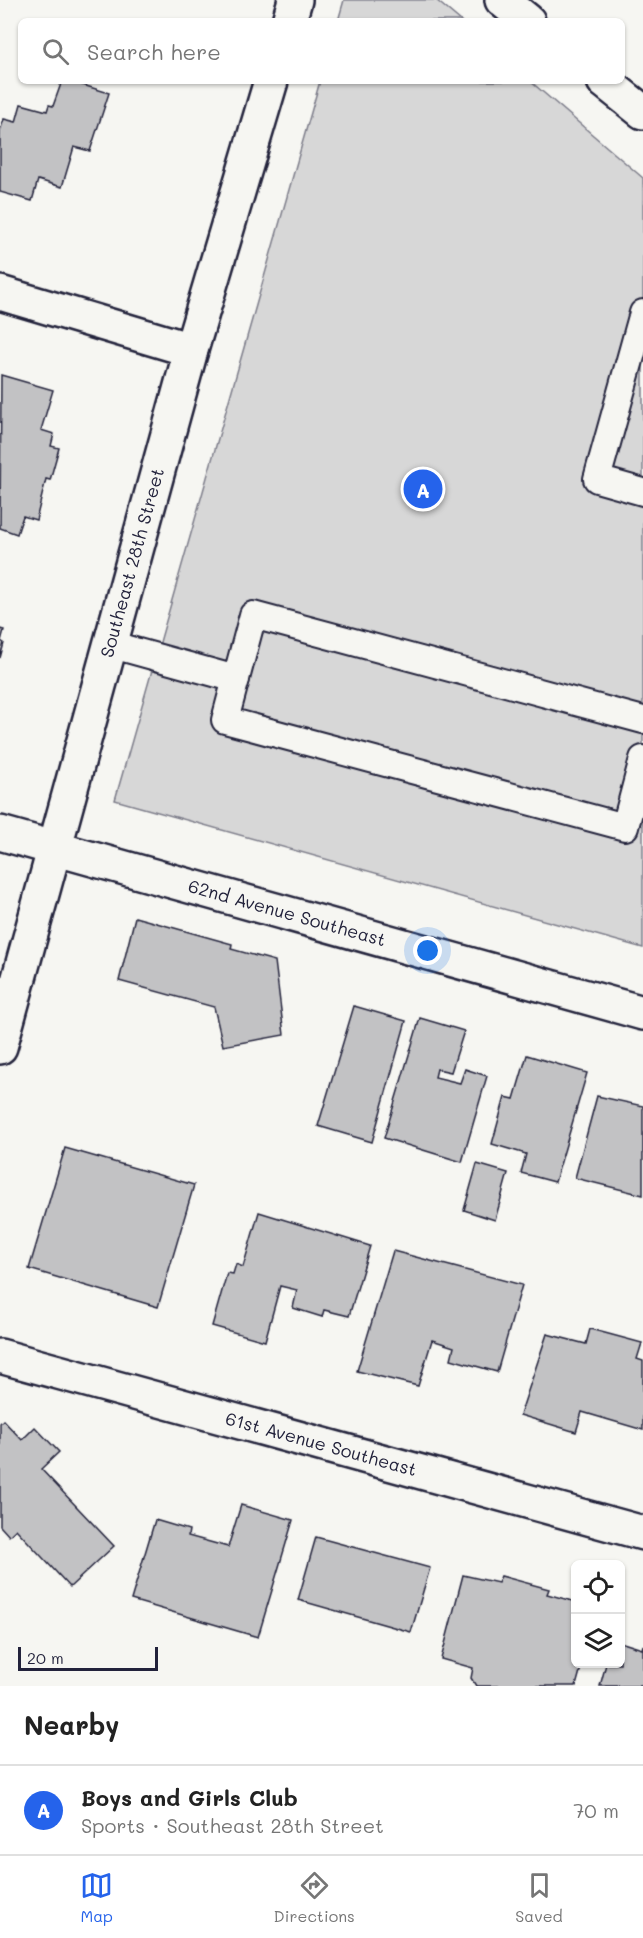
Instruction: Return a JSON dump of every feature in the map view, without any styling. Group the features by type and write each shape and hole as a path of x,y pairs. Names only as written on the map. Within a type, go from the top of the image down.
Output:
{"street":[{"path":"290,18 295,0"},
{"path":"502,0 524,18"},
{"name":"Southeast 28th Street","path":"0,1047 190,350 270,84"},
{"path":"608,84 643,112"},
{"path":"0,293 190,350"},
{"name":"62nd Avenue Southeast","path":"0,833 643,1013"},
{"name":"61st Avenue Southeast","path":"0,1356 643,1533"}],"lane":[{"path":"643,314 635,374 597,480 643,492"},
{"path":"643,720 254,615 225,720 625,827 643,759"},
{"path":"109,644 236,679"}],"shaded area":[{"path":"344,0 436,0 457,18 339,18"},
{"path":"319,84 533,84 643,178 643,948 115,800"}],"building":[{"path":"61,84 80,84 109,93 90,151 74,147 62,187 38,180 32,201 0,192 0,131 4,119 16,122 21,104 47,111 49,105 53,106"},
{"path":"1,375 53,390 41,430 54,434 51,446 59,448 50,480 46,479 36,520 23,516 17,534 0,528"},
{"path":"0,629 4,630 1,641 4,643 0,658"},
{"path":"135,917 232,944 231,949 275,961 284,1035 223,1046 214,1007 119,981"},
{"path":"354,1006 406,1021 372,1142 318,1126"},
{"path":"420,1018 464,1031 451,1072 437,1069 435,1077 460,1083 465,1069 487,1076 462,1162 384,1138"},
{"path":"527,1055 587,1073 555,1182 521,1173 526,1154 492,1144 505,1097 514,1099"},
{"path":"597,1096 643,1106 643,1195 575,1178"},
{"path":"65,1148 194,1185 158,1307 29,1269"},
{"path":"477,1164 508,1173 495,1220 464,1210"},
{"path":"259,1212 370,1246 349,1316 324,1310 322,1317 293,1308 297,1290 280,1286 265,1341 212,1326 227,1273 233,1274 236,1264 243,1267"},
{"path":"393,1251 522,1285 497,1372 451,1359 454,1347 432,1340 418,1386 357,1371"},
{"path":"590,1329 642,1343 637,1359 643,1361 643,1430 582,1412 576,1432 520,1415 547,1334 586,1344"},
{"path":"3,1420 22,1440 35,1427 59,1452 41,1469 114,1546 70,1587 16,1529 9,1536 0,1526 0,1423"},
{"path":"241,1505 293,1520 258,1637 131,1600 155,1520 189,1530 188,1536 228,1547"},
{"path":"316,1537 430,1568 411,1632 298,1600"},
{"path":"463,1575 498,1583 501,1576 549,1589 547,1594 571,1601 571,1668 581,1668 576,1686 476,1686 471,1678 473,1668 441,1659"},
{"path":"625,1644 642,1649 643,1645 643,1686 600,1686 605,1668 625,1668"}],"place":[{"name":"Boys and Girls Club","path":"423,489"}]}
